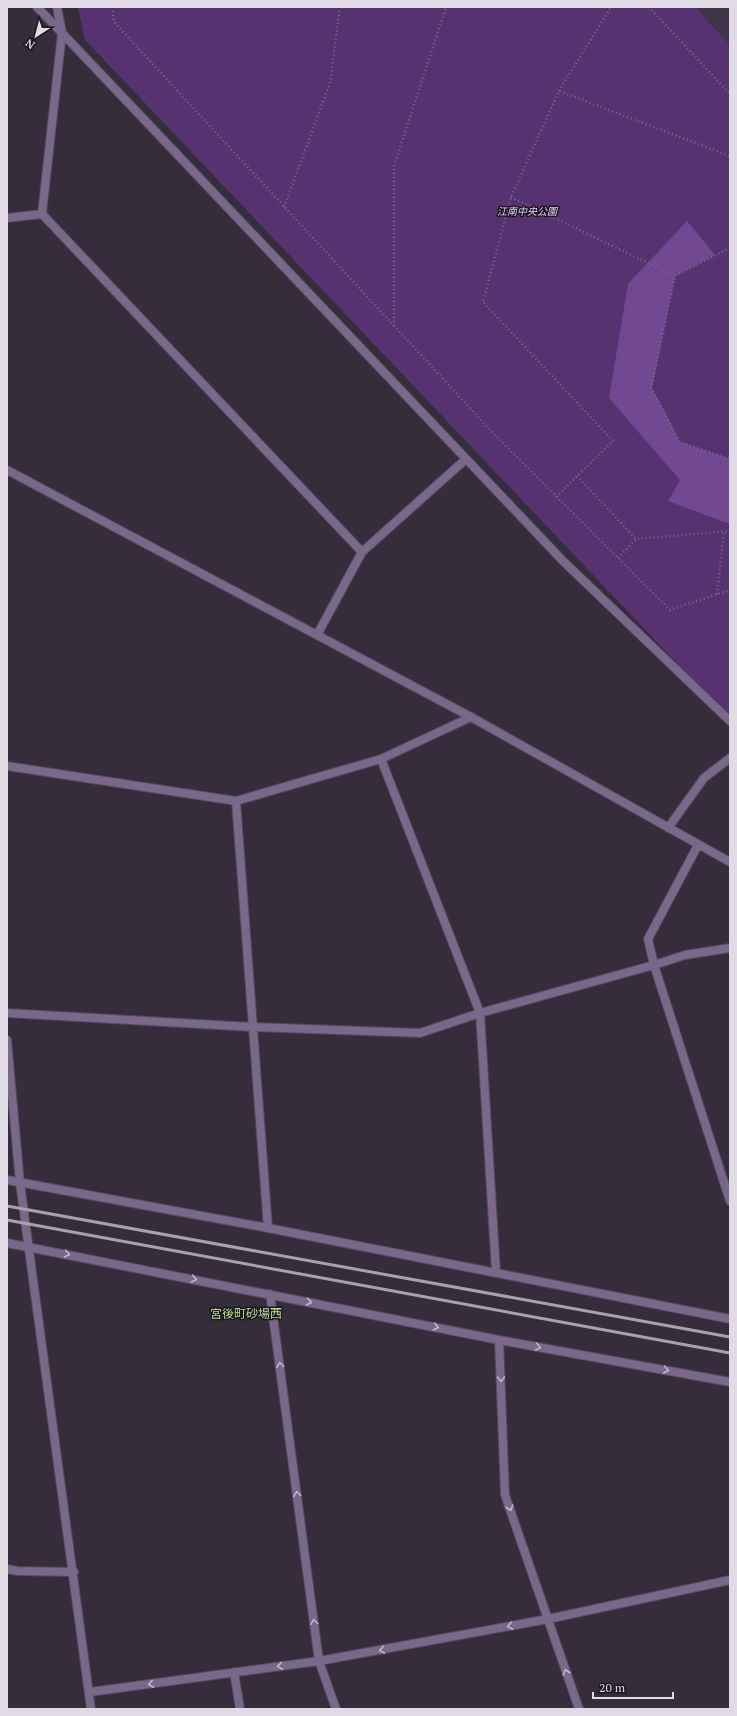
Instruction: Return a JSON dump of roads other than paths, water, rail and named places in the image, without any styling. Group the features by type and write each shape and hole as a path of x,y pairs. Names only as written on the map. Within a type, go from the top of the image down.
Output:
{"street":[{"path":"37,7 563,561 730,721"},
{"path":"57,7 62,33 42,214 362,552"},
{"path":"7,218 42,214"},
{"path":"317,636 362,552 466,459"},
{"path":"7,470 471,717 730,862"},
{"path":"7,766 236,801 381,759 471,717"},
{"path":"668,828 704,778 730,758"},
{"path":"381,759 480,1013 496,1272"},
{"path":"236,801 268,1228"},
{"path":"698,844 648,939 654,965 730,1201"},
{"path":"7,1013 252,1027 420,1033 480,1013 654,965 684,955 730,948"},
{"path":"7,1040 20,1183 28,1247 74,1572 91,1709"},
{"path":"7,1180 268,1228 730,1319"},
{"path":"7,1244 270,1294 499,1340 730,1382"},
{"path":"270,1294 319,1661 336,1709"},
{"path":"499,1340 505,1495 579,1709"},
{"path":"7,1569 17,1571 74,1572"},
{"path":"90,1692 319,1661 548,1619 730,1580"},
{"path":"234,1672 240,1709"}],"railway":[{"path":"7,1206 730,1337"},
{"path":"7,1220 730,1353"}],"district":[{"name":"宮後町砂場西","path":"246,1314"}],"park label":[{"name":"江南中央公園","path":"527,211"}]}
